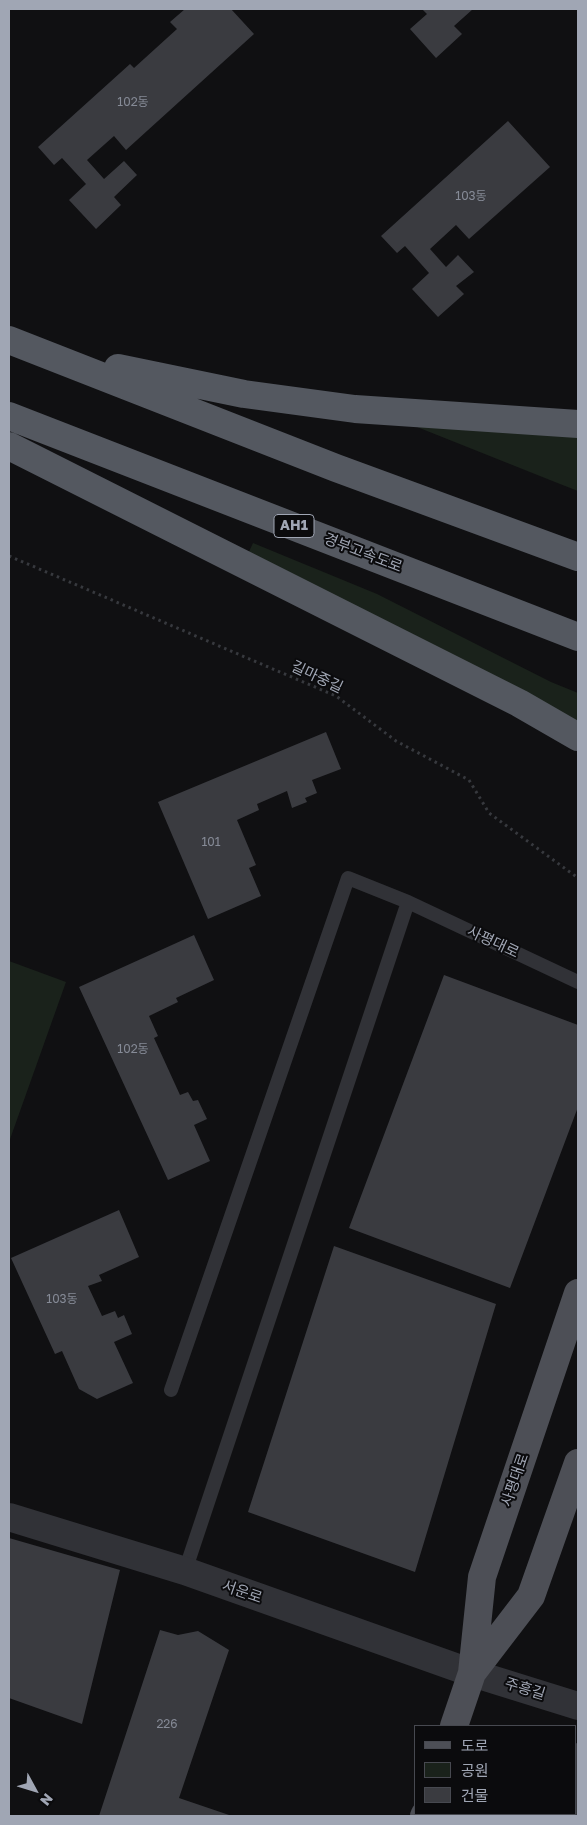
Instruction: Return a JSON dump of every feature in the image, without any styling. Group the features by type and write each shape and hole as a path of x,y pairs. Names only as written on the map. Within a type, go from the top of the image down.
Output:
{"highway":[{"path":"12,342 145,374 244,394 355,409 578,424"},
{"path":"12,342 336,468 578,558"},
{"name":"경부고속도로","path":"9,416 578,637"},
{"path":"9,446 519,703 578,736"}],"main road":[{"name":"사평대로","path":"454,1725 472,1672 482,1577 578,1293"},
{"name":"사평대로","path":"472,1672 531,1596 578,1463"}],"street":[{"name":"서운로","path":"9,1518 185,1572 472,1672"},
{"name":"주흥길","path":"472,1672 578,1706"}],"lane":[{"name":"사평대로","path":"171,1390 348,878 408,902 578,982"},
{"path":"185,1572 408,902"}],"path":[{"name":"길마중길","path":"9,556 336,696 396,741 468,780 489,813 578,878"}],"green space":[{"path":"397,419 578,432 578,491 560,484"},
{"path":"253,543 377,594 551,682 578,693 578,723 248,554"},
{"path":"9,961 66,982 9,1142"}],"building":[{"path":"185,9 231,9 254,34 126,150 114,136 87,160 104,179 124,161 137,175 114,197 121,205 96,229 69,200 86,184 62,158 54,165 38,147 130,64 134,68 177,29 170,22"},
{"path":"422,9 473,9 454,26 462,34 436,58 410,29 427,14"},
{"path":"508,121 550,167 469,239 456,225 430,249 446,267 458,255 474,272 456,286 464,294 438,317 412,289 429,273 405,246 397,253 381,236"},
{"path":"326,732 341,769 312,780 317,793 305,798 307,802 292,808 287,791 257,804 259,810 237,820 256,865 249,868 261,896 208,919 158,802"},
{"path":"194,935 214,980 176,998 178,1002 149,1016 158,1036 154,1038 180,1095 188,1092 193,1101 198,1100 207,1119 194,1125 210,1161 168,1180 79,987"},
{"path":"444,975 578,1025 578,1107 510,1288 349,1228"},
{"path":"119,1210 139,1257 99,1275 102,1281 88,1286 102,1316 115,1311 118,1318 124,1315 132,1334 114,1342 133,1383 97,1399 79,1389 62,1351 55,1354 11,1258"},
{"path":"334,1246 496,1304 415,1572 248,1512"},
{"path":"9,1538 120,1570 82,1724 9,1698"},
{"path":"160,1630 178,1635 198,1631 229,1650 179,1798 232,1816 99,1816"},
{"path":"577,1744 578,1816 545,1816 577,1815"}]}
